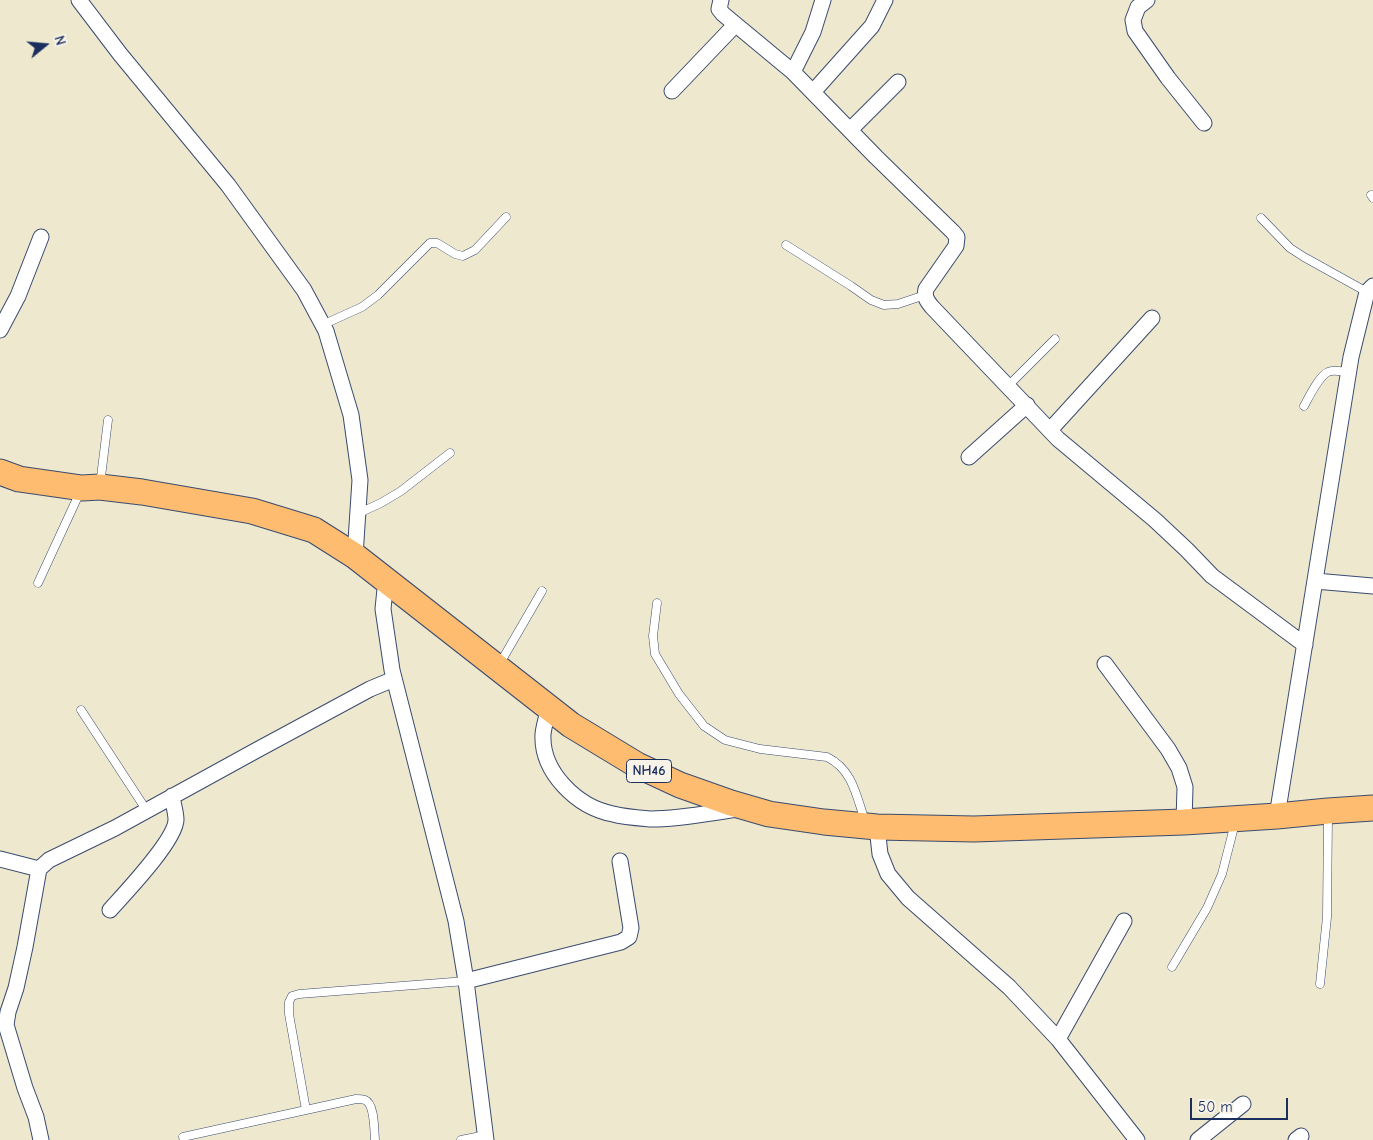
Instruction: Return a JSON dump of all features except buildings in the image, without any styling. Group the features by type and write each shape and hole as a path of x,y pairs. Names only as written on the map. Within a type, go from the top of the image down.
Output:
{"highway":[{"name":"NH46","path":"0,472 19,479 142,492 252,511 314,530 356,556 571,725 636,765 680,785 778,815 824,822 872,826 974,829 1184,822 1373,808"}],"street":[{"path":"79,0 120,54 228,185 304,290 326,331 351,415 360,480 356,556"},
{"path":"721,0 720,9 722,14 793,72 953,232 956,237 956,246 926,289 925,295 932,307 1058,439 1155,520 1212,576 1305,645"},
{"path":"793,72 813,32 823,0"},
{"path":"813,92 872,26 885,0"},
{"path":"1147,0 1138,7 1133,20 1134,31 1204,123"},
{"path":"672,90 735,25"},
{"path":"850,130 898,82"},
{"path":"0,330 18,296 41,237"},
{"path":"1278,816 1351,357 1369,296"},
{"path":"1050,430 1152,318"},
{"path":"969,457 1027,405"},
{"path":"386,579 383,609 394,680 456,921 466,981 486,1137"},
{"path":"1315,581 1373,586"},
{"path":"1105,664 1168,749 1179,768 1185,788 1184,822"},
{"path":"40,1140 36,1116 25,1088 4,1015 16,988 39,869 49,860 147,811 370,689 394,680"},
{"path":"549,708 543,734 544,752 551,768 564,788 587,804 612,814 650,819 747,807"},
{"path":"110,910 165,846 173,832 176,820 172,796"},
{"path":"872,826 888,874 908,898 1009,986 1058,1038 1137,1140"},
{"path":"0,859 39,869"},
{"path":"466,981 621,942 629,938 631,928 620,861"},
{"path":"1058,1038 1124,921"},
{"path":"1198,1140 1243,1104"}],"lane":[{"path":"322,325 362,307 378,295 430,243 437,242 455,254 463,256 475,250 506,217"},
{"path":"1261,218 1290,248 1369,296"},
{"path":"786,245 871,300 884,305 898,304 925,295"},
{"path":"1008,386 1055,339"},
{"path":"1304,406 1321,377 1327,372 1349,372"},
{"path":"38,583 91,488 108,420"},
{"path":"359,513 401,491 450,454"},
{"path":"497,667 542,592"},
{"path":"657,602 653,636 655,654 679,694 704,726 725,740 760,749 827,757 837,762 850,778 872,826"},
{"path":"81,710 147,811"},
{"path":"1320,984 1327,917 1328,811"},
{"path":"1172,967 1207,908 1222,874 1236,819"},
{"path":"306,1110 289,1014 289,1002 292,996 466,981"},
{"path":"183,1137 356,1099 364,1099 369,1103 373,1112 375,1140"},
{"path":"460,1140 486,1137"}]}
